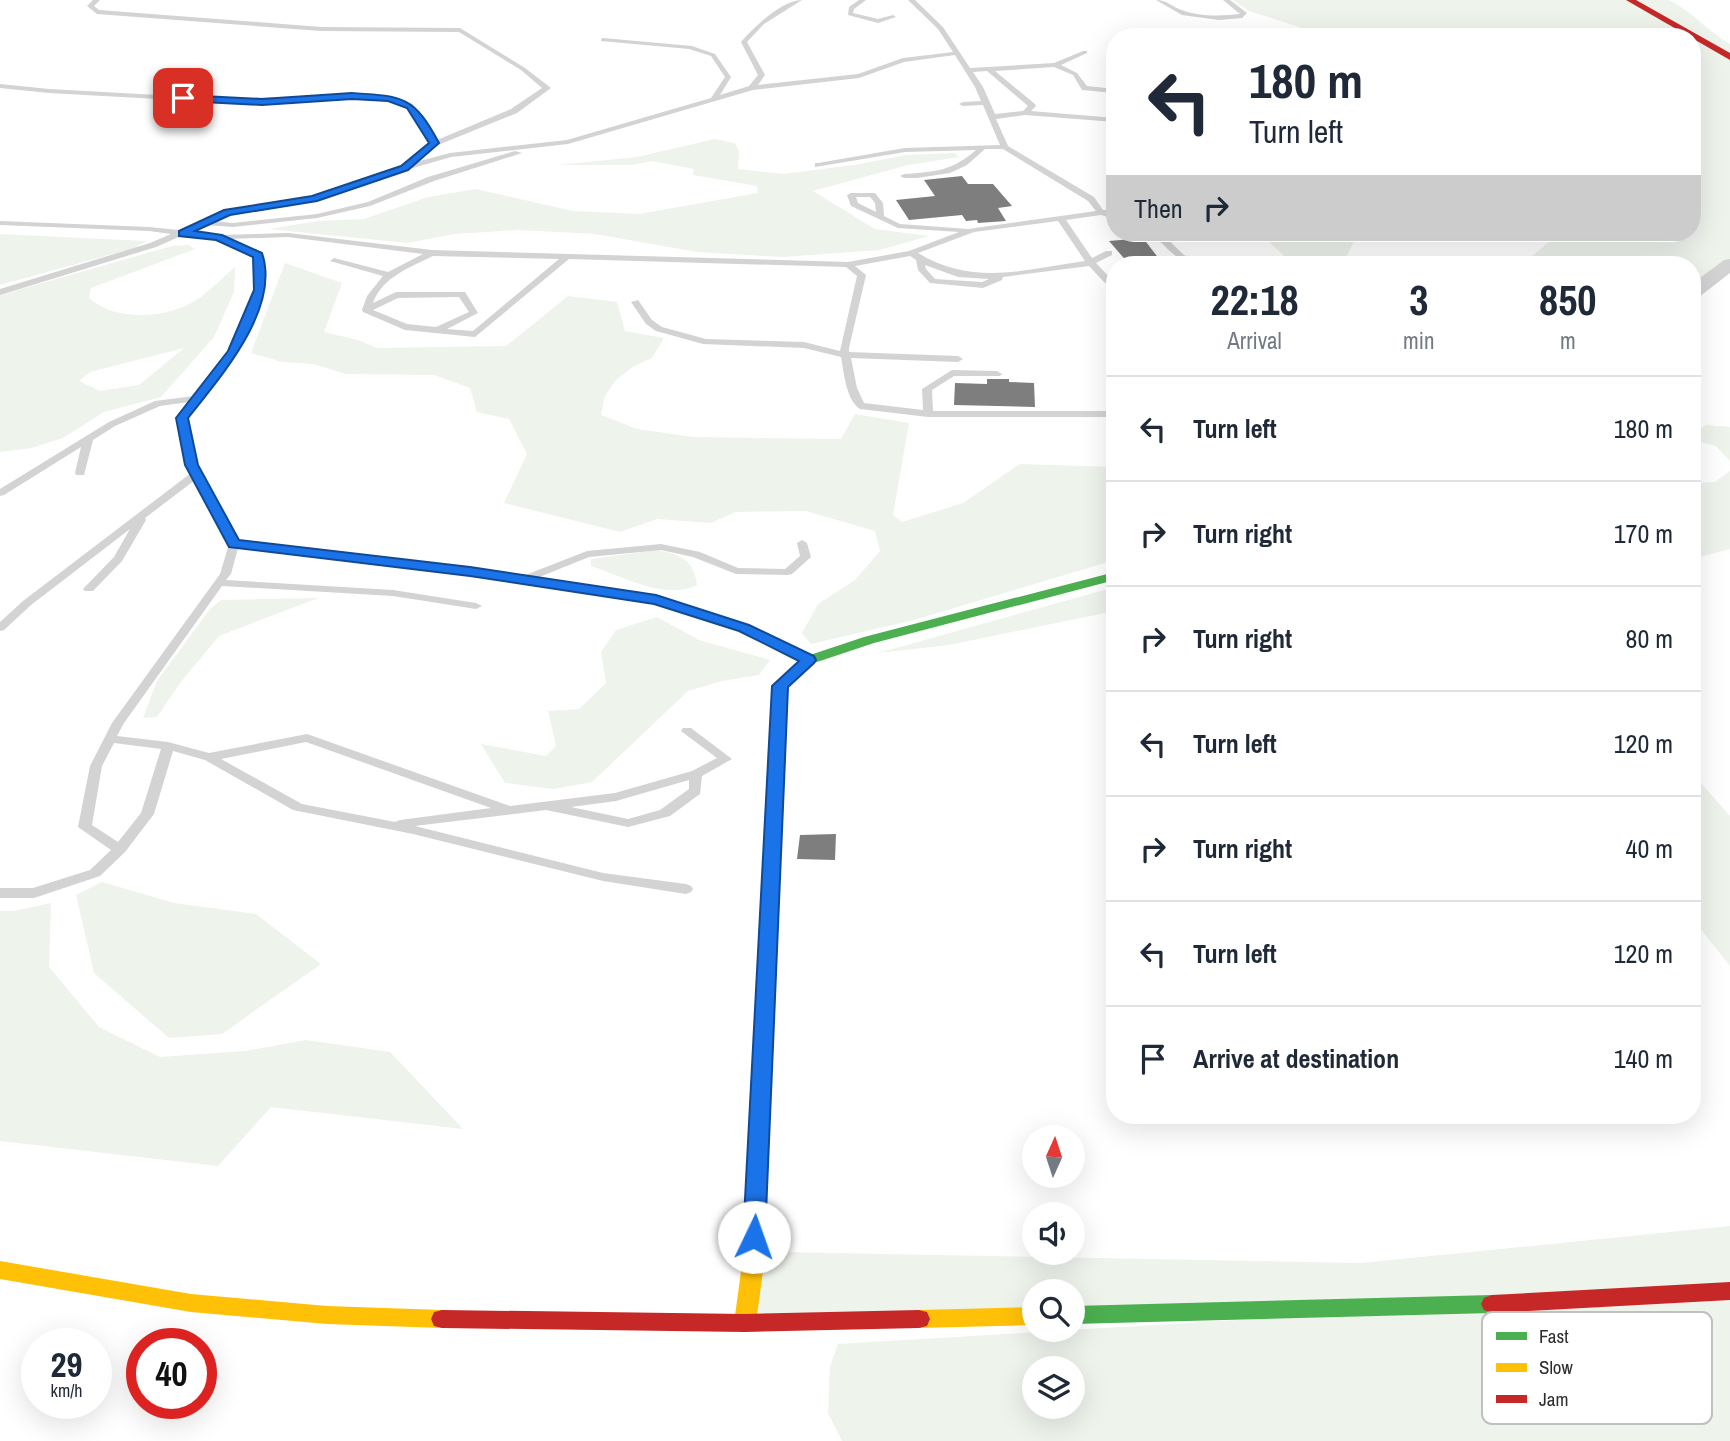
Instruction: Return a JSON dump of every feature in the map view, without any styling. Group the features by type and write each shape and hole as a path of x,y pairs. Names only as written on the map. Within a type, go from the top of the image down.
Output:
{"street":[{"path":"1630,0 1679,28"},
{"path":"1701,40 1730,57"},
{"path":"1701,286 1730,264"},
{"path":"745,1323 753,1265 780,686 808,660 869,640 1106,578"},
{"path":"0,1270 191,1303 327,1315 510,1321 745,1323 1022,1316"},
{"path":"1085,1315 1538,1303 1730,1291"}],"lane":[{"path":"97,0 90,6 97,12 321,29 460,30 523,69 547,88 514,111 435,143 404,168"},
{"path":"752,88 762,75 744,42 762,23 799,0"},
{"path":"863,0 851,8 850,14 878,21 893,17"},
{"path":"911,0 941,28 968,70 1005,147"},
{"path":"1159,0 1182,13 1219,18 1242,16 1244,13 1226,0"},
{"path":"603,40 690,47 713,55 728,77 713,100"},
{"path":"968,70 1055,65 1085,52"},
{"path":"0,292 153,246 228,212 313,198 450,155 568,142 752,88 859,76 903,60 957,53"},
{"path":"1055,65 1075,74 1085,88 1106,90"},
{"path":"989,69 1032,106 1025,113"},
{"path":"0,86 230,102 352,96 389,98 410,106 435,143"},
{"path":"963,104 986,103"},
{"path":"992,117 1025,113 1106,119"},
{"path":"205,222 233,225 317,216 370,204 430,179 502,159 534,146"},
{"path":"904,176 946,173 966,164 983,147"},
{"path":"817,165 905,150 1005,147 1091,199 1101,213 1106,214"},
{"path":"880,217 898,226 972,230 1106,212"},
{"path":"1061,219 1090,263 1106,279"},
{"path":"0,223 149,229 219,237 288,235 432,253 848,265 911,253 972,230"},
{"path":"120,849 85,827 96,766 118,723 225,574 234,544 192,465 182,418 234,351 260,290 258,256 219,237"},
{"path":"1166,242 1180,256"},
{"path":"366,310 370,296 389,275 432,253"},
{"path":"911,253 958,274 987,277 1090,263 1109,253"},
{"path":"366,310 405,327 475,334 566,258"},
{"path":"920,259 922,270 933,281 958,285 983,285 1012,273"},
{"path":"334,261 389,275"},
{"path":"848,265 862,275 844,348 852,388 860,406 928,414 1106,414"},
{"path":"366,310 396,295 462,295 474,313 436,330"},
{"path":"635,302 649,321 659,329 706,342 804,345 845,355 958,359"},
{"path":"928,414 927,389 952,373 997,374"},
{"path":"0,493 112,424 158,402 198,398"},
{"path":"80,473 88,440"},
{"path":"0,628 27,603 196,474"},
{"path":"89,589 118,559 145,513"},
{"path":"525,579 587,554 661,547 696,554 736,571 788,572 806,557 802,543"},
{"path":"234,544 525,579 656,600 744,628 808,660"},
{"path":"219,583 393,593 476,607"},
{"path":"389,825 616,797 696,774 726,759 687,731"},
{"path":"209,757 307,738 508,810"},
{"path":"110,739 168,746 209,757 298,807 389,825 603,877 686,889"},
{"path":"0,893 34,893 95,873 120,849 147,814 168,746"},
{"path":"547,806 628,823 665,813 695,791 696,774"}],"shaded area":[{"path":"1233,0 1669,0 1730,44 1730,264 1701,286 1701,256 1532,256 1549,242 1701,242 1701,28 1300,28 1249,11"},
{"path":"715,139 735,143 739,152 738,169 783,174 906,155 955,153 959,157 908,165 813,191 875,229 929,236 880,250 782,257 697,252 595,234 519,230 454,234 407,243 269,229 318,221 364,219 428,197 476,189 573,211 639,214 758,193 757,186 693,175 694,169 652,161 632,165 559,165 637,157"},
{"path":"0,234 147,241 134,248 0,285"},
{"path":"1354,242 1347,256 1284,256 1270,243"},
{"path":"189,245 195,249 91,288 89,298 100,306 127,314 172,311 198,299 235,267 234,292 214,337 161,397 104,412 63,438 32,448 0,452 0,295 172,246","holes":["184,348 139,385 100,391 79,381 90,372"]},
{"path":"285,263 342,283 324,332 358,340 377,348 506,346 568,296 617,302 625,331 664,338 652,358 634,366 616,380 605,396 601,415 637,429 693,437 841,439 855,414 909,423 893,515 902,522 963,503 1020,464 1106,467 1106,563 914,620 811,644 802,633 818,604 855,580 880,551 875,531 806,511 735,512 711,523 657,519 620,532 504,503 527,454 509,419 477,412 470,388 434,375 345,374 314,364 282,362 251,353"},
{"path":"1706,425 1730,427 1730,461 1716,446 1701,442 1701,428"},
{"path":"1730,471 1730,549 1701,557 1701,483 1715,482"},
{"path":"658,550 685,560 693,570 697,585 685,589 658,589 591,566 591,559"},
{"path":"1106,590 1106,613 949,645 878,653"},
{"path":"318,598 219,636 180,683 157,717 143,718 157,681 210,609 221,600"},
{"path":"657,617 699,640 770,660 759,675 722,681 688,691 592,782 554,789 505,783 481,744 546,756 556,746 548,711 579,709 606,683 601,652 616,630"},
{"path":"1701,783 1730,816 1730,966 1701,929"},
{"path":"102,882 174,903 256,914 321,964 222,1034 169,1038 94,973 76,895"},
{"path":"51,903 49,967 99,1027 160,1057 245,1051 306,1040 390,1052 463,1129 271,1107 218,1166 0,1141 0,911 14,911"},
{"path":"1730,1226 1730,1291 1713,1292 1730,1292 1730,1441 842,1441 828,1413 830,1366 838,1344 1022,1333 1022,1342 1085,1342 1085,1329 1506,1304 1085,1315 1085,1279 1022,1279 1022,1316 745,1323 753,1264 781,1252 1022,1257 1022,1265 1085,1265 1085,1258 1361,1263"}],"building":[{"path":"962,176 968,184 993,184 1012,206 998,208 1006,221 978,223 977,220 966,221 962,215 909,220 896,200 935,196 924,180"},
{"path":"1110,242 1146,242 1157,256 1122,256"},
{"path":"987,379 1009,379 1009,382 1034,383 1035,407 954,405 955,383 987,384"},
{"path":"836,834 835,860 797,859 800,835"}],"traffic: fast":[{"path":"778,730 780,686 809,660 869,640 1106,578"},
{"path":"1085,1315 1492,1304"}],"traffic: slow":[{"path":"745,1323 753,1264 763,1054"},
{"path":"0,1270 191,1303 327,1315 442,1319"},
{"path":"919,1319 1022,1316"}],"traffic: jam":[{"path":"1630,0 1679,28"},
{"path":"1701,40 1730,57"},
{"path":"763,1054 778,730"},
{"path":"1492,1304 1730,1291"},
{"path":"442,1319 745,1323 919,1319"}],"route":[{"path":"183,98 262,102 352,96 389,98 410,106 435,143 404,168 313,198 228,212 183,233 219,237 258,256 260,290 234,351 182,418 192,465 234,544 470,571 656,600 744,628 808,660 780,686 754,1237"}]}
